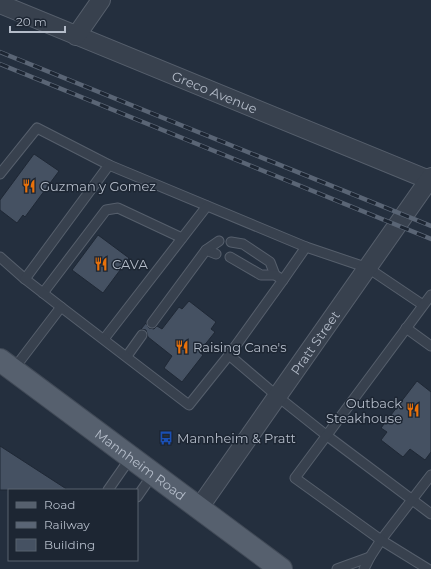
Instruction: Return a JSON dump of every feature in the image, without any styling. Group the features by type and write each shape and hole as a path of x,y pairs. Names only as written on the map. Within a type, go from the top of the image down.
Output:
{"main road":[{"name":"Mannheim Road","path":"7,365 281,569"}],"street":[{"path":"76,36 101,0"},
{"name":"Greco Avenue","path":"0,4 430,179"},
{"name":"Pratt Street","path":"199,508 430,179"}],"lane":[{"path":"0,174 37,128 109,165 306,247 368,268 423,305"},
{"path":"25,279 109,165"},
{"path":"104,339 207,206"},
{"path":"43,293 106,210 118,208 182,238"},
{"path":"152,323 206,250 219,241"},
{"path":"232,242 243,244 270,262 275,275"},
{"path":"0,257 25,279 190,405 229,355 284,280 306,247"},
{"path":"206,250 216,254"},
{"path":"230,257 261,275 275,275 284,280"},
{"path":"428,569 382,540 295,478 431,295"},
{"path":"7,365 61,307"},
{"path":"406,328 431,346"},
{"path":"127,356 142,335"},
{"path":"229,355 326,435 431,514"},
{"path":"109,489 131,457"},
{"path":"138,496 153,474"},
{"path":"364,569 370,557 382,540 431,475"},
{"path":"337,569 370,557"}],"building":[{"name":"Guzman y Gomez","path":"34,154 59,171 25,217 23,215 17,223 0,210 0,200"},
{"name":"CAVA","path":"98,235 129,258 103,293 72,270"},
{"name":"Raising Cane's","path":"189,301 216,322 211,329 215,332 199,352 203,355 182,382 164,368 172,356 148,337 146,330 141,329 146,323 149,328 154,329 157,326 162,329 179,307 182,309"},
{"name":"Outback Steakhouse","path":"417,381 431,392 431,452 425,460 410,449 403,457 381,440 387,432 381,428"},
{"path":"0,446 66,489 8,489 0,490"}],"railway":[{"path":"0,52 431,226"},
{"path":"0,64 431,239"}],"place":[{"name":"Guzman y Gomez","path":"29,186"},
{"name":"CAVA","path":"101,264"},
{"name":"Raising Cane's","path":"182,347"},
{"name":"Outback Steakhouse","path":"413,410"},
{"name":"Mannheim & Pratt","path":"166,438"}]}
